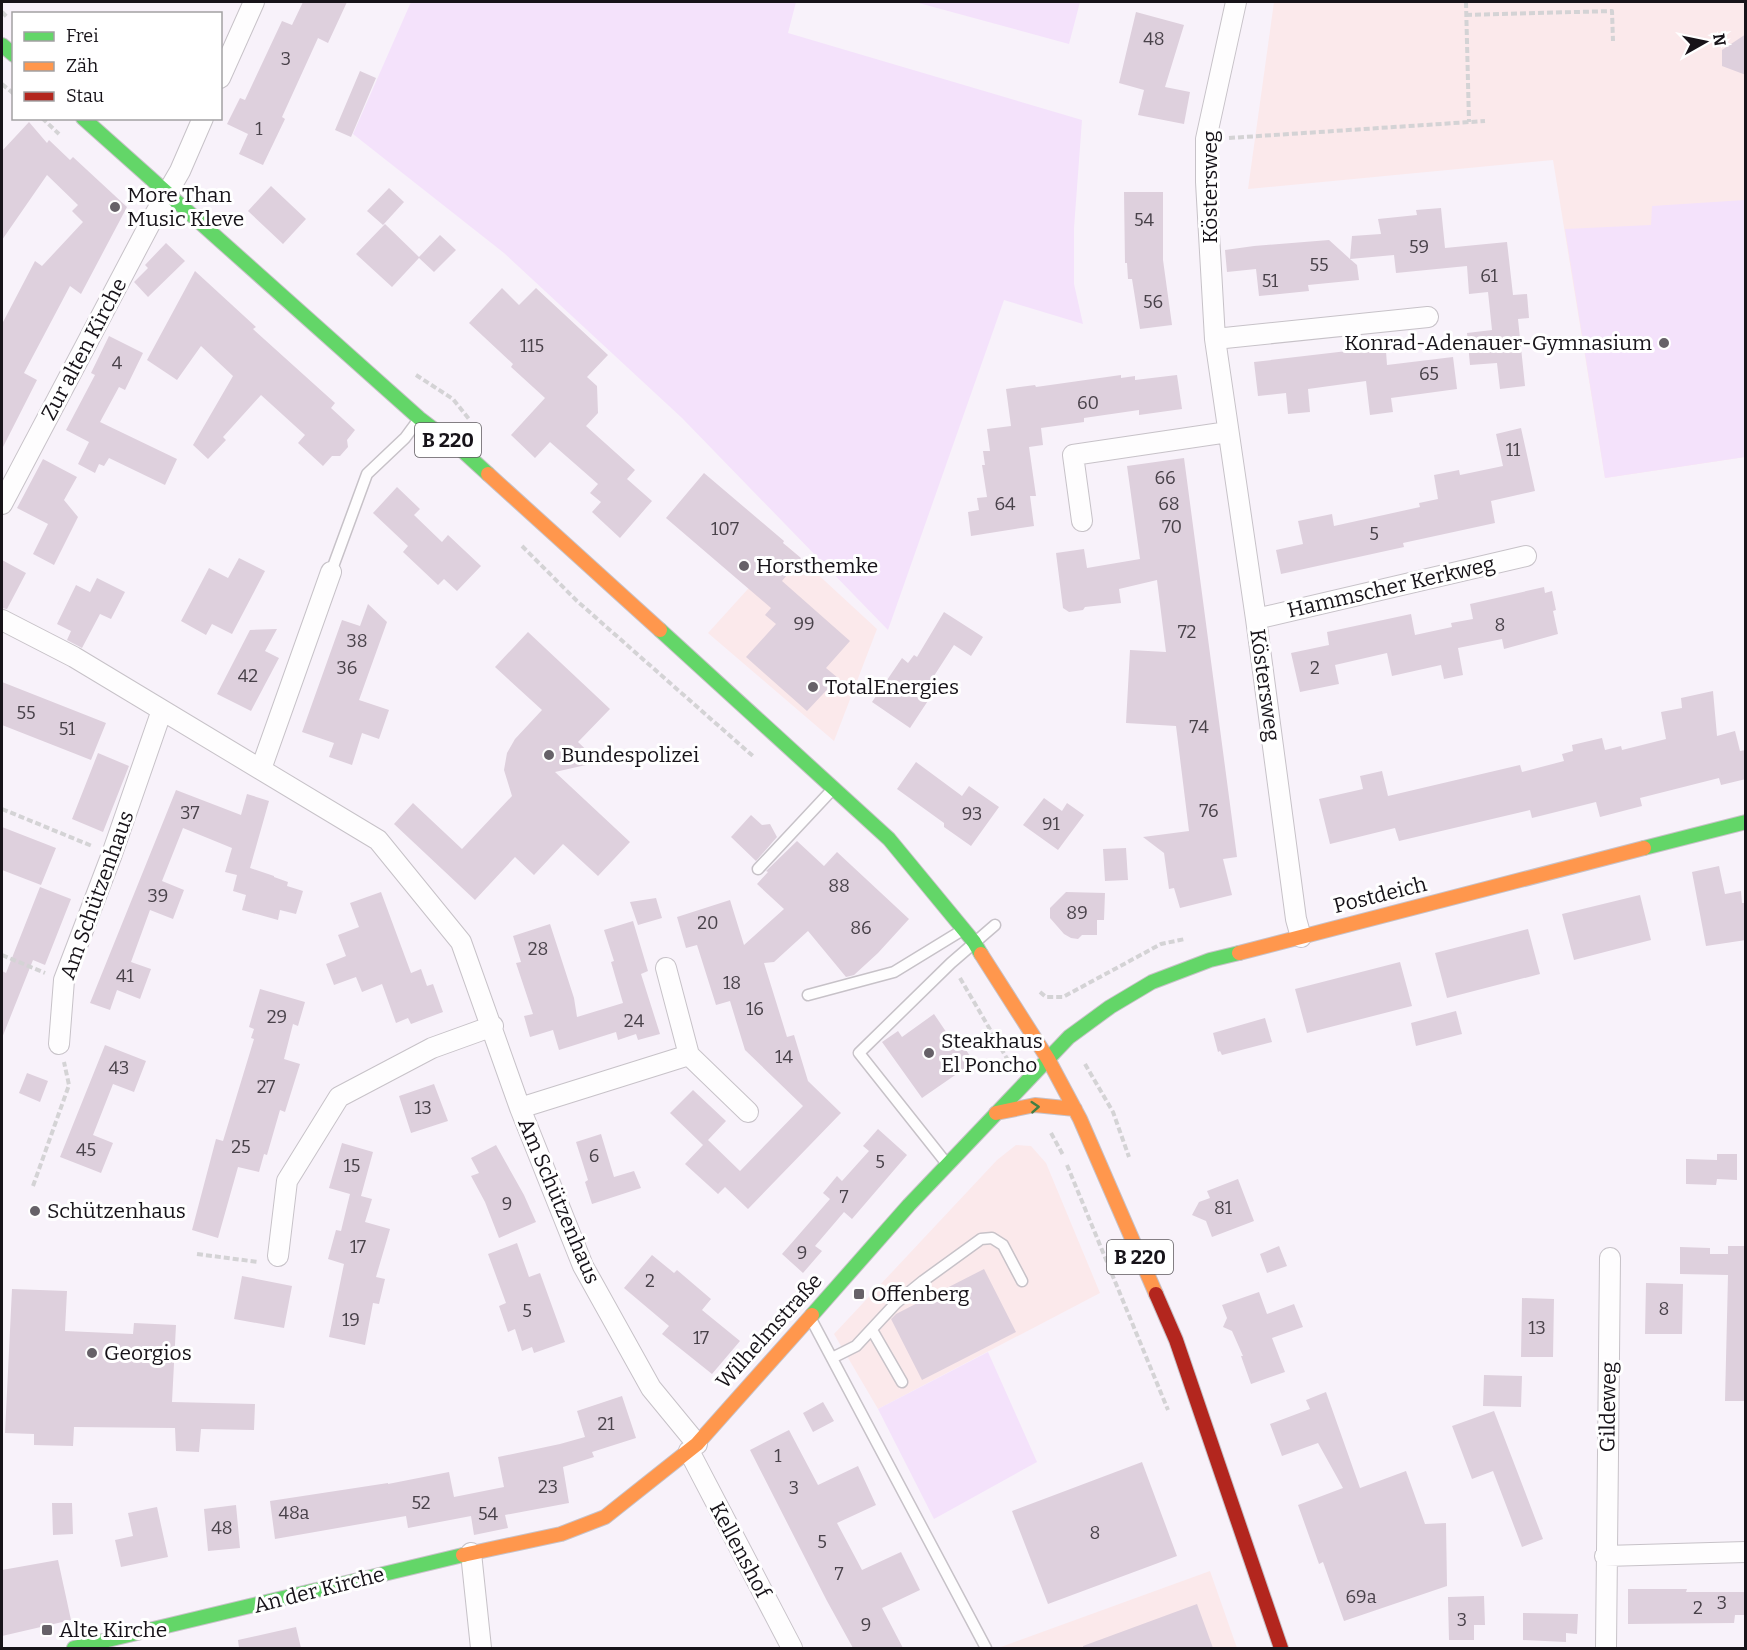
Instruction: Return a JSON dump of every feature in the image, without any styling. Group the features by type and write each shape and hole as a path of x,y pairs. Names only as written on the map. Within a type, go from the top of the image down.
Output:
{"main road":[{"name":"B 220","path":"86,120 419,418 465,453 889,839 974,942 1048,1059 1075,1109 1176,1340 1281,1648"},
{"name":"Postdeich","path":"1048,1059 1069,1037 1110,1007 1152,982 1210,960 1746,822"},
{"name":"Wilhelmstraße","path":"471,1553 561,1534 605,1517 693,1448 948,1164 1048,1059"},
{"path":"996,1113 1035,1105 1075,1109"},
{"name":"An der Kirche","path":"74,1648 471,1553"}],"street":[{"path":"222,74 254,2"},
{"name":"Köstersweg","path":"1236,2 1206,139 1206,182 1215,339 1256,619 1296,920 1301,937"},
{"name":"Zur alten Kirche","path":"2,504 154,216 168,195 201,120"},
{"path":"1215,339 1428,317"},
{"path":"1082,521 1073,455 1228,432"},
{"name":"Hammscher Kerkweg","path":"1256,619 1526,556"},
{"path":"261,769 331,572"},
{"name":"Am Schützenhaus","path":"2,620 74,657 378,840 461,942 493,1026 520,1108 583,1266 651,1388 693,1448"},
{"name":"Am Schützenhaus","path":"59,1044 64,980 112,854 162,710"},
{"path":"666,968 689,1055 748,1112"},
{"path":"278,1256 287,1181 339,1096 432,1048 493,1026"},
{"name":"Am Schützenhaus","path":"520,1108 689,1055"},
{"name":"Gildeweg","path":"1606,1648 1605,1556 1610,1258"},
{"name":"Kellenshof","path":"693,1448 792,1648"},
{"path":"1605,1556 1746,1552"},
{"path":"471,1553 481,1648"}],"lane":[{"path":"331,572 367,474 405,438 419,418"},
{"path":"758,869 834,789"},
{"path":"948,1164 859,1053 951,963 995,926"},
{"path":"808,995 894,972 964,930"},
{"path":"832,1358 856,1346 896,1303 981,1239 992,1238 1003,1245 1022,1281"},
{"path":"810,1317 986,1648"},
{"path":"872,1330 902,1382"}],"path":[{"path":"1466,2 1469,122"},
{"path":"1466,15 1612,11 1613,41"},
{"path":"44,120 68,141"},
{"path":"1206,139 1485,121"},
{"path":"514,538 578,601 762,764"},
{"path":"2,809 112,854"},
{"path":"2,955 64,980"},
{"path":"951,963 1023,1084"},
{"path":"33,1186 69,1085 59,1044"},
{"path":"1035,1105 1063,1156 1172,1420"},
{"path":"197,1254 267,1264 278,1256"}],"shaded area":[{"path":"411,2 796,2 788,33 1082,120 1074,228 1074,284 1083,324 1004,300 888,630 682,418 504,253 353,134"},
{"path":"915,2 1080,2 1069,44"},
{"name":"Konrad-Adenauer-Gymnasium","path":"1274,2 1745,2 1745,457 1605,478 1553,160 1248,189"},
{"path":"1745,200 1745,457 1605,478 1565,229 1651,225 1652,206"},
{"name":"TotalEnergies","path":"787,546 877,629 834,741 708,633"},
{"path":"1016,1145 1031,1146 1046,1163 1100,1293 878,1409 834,1334 997,1160"},
{"path":"988,1352 1037,1462 934,1519 878,1409"},
{"path":"1210,1571 1237,1648 998,1648"}],"building":[{"path":"303,2 347,2 328,43 318,38 282,117 285,119 263,165 239,154 248,134 227,124 240,98 245,100 282,21 292,25"},
{"path":"1136,12 1184,25 1165,87 1190,92 1184,124 1138,115 1144,90 1119,83"},
{"path":"1746,34 1746,75 1722,66 1722,50"},
{"path":"360,71 376,78 351,137 335,130"},
{"path":"29,122 47,143 49,140 70,160 73,157 127,207 81,294 70,286 24,373 37,380 2,449 2,324 35,261 42,266 83,222 72,211 78,205 47,175 2,240 2,151"},
{"path":"271,186 306,219 283,244 248,211"},
{"path":"389,188 404,202 383,225 367,211"},
{"path":"1124,192 1163,192 1163,260 1172,325 1140,329 1132,279 1128,279 1127,263 1125,263"},
{"path":"1441,208 1445,248 1507,242 1513,295 1527,294 1529,318 1518,319 1525,386 1500,389 1497,363 1470,365 1467,333 1492,330 1488,292 1469,294 1467,266 1396,273 1394,255 1350,259 1352,236 1381,234 1378,219 1417,215 1416,210"},
{"path":"385,224 419,257 440,235 456,250 434,272 419,258 392,287 356,254"},
{"path":"1329,240 1357,265 1359,280 1308,285 1309,291 1259,296 1256,269 1227,272 1225,250"},
{"path":"166,243 185,261 148,297 134,282 148,268 145,265"},
{"path":"195,271 256,327 253,329 335,403 331,408 355,430 347,440 348,447 340,456 332,456 323,466 298,443 305,435 261,395 223,437 226,440 208,459 193,445 233,376 201,346 177,380 147,360"},
{"path":"502,288 519,305 536,288 608,355 587,377 597,386 598,413 586,426 635,470 627,479 652,501 620,538 592,512 601,502 590,493 598,484 550,442 535,458 511,435 545,398 511,367 513,364 469,323"},
{"path":"109,336 143,353 125,390 119,387 100,422 177,459 165,485 109,458 104,466 99,464 95,473 78,464 89,442 66,430 95,375 91,373"},
{"path":"1373,348 1373,353 1386,351 1387,365 1453,357 1457,389 1391,398 1393,412 1370,415 1366,381 1308,389 1310,412 1288,414 1286,393 1258,396 1254,362"},
{"path":"1121,375 1121,378 1135,376 1135,380 1177,375 1182,409 1139,415 1139,410 1084,418 1084,422 1041,428 1043,445 1029,447 1036,496 1030,496 1034,526 971,536 968,512 979,510 977,498 987,497 982,465 985,465 983,451 990,451 987,429 1011,426 1006,389"},
{"path":"1521,428 1535,491 1491,501 1495,523 1403,543 1404,547 1281,574 1276,550 1303,544 1298,521 1332,514 1334,526 1420,507 1419,503 1438,499 1434,475 1459,470 1460,475 1503,466 1496,434"},
{"path":"1184,458 1237,857 1223,859 1232,895 1180,908 1174,888 1169,889 1164,853 1143,837 1189,831 1176,726 1126,723 1130,650 1166,652 1157,580 1119,589 1121,603 1085,607 1083,610 1069,612 1063,608 1056,553 1084,549 1087,568 1140,559 1127,466"},
{"path":"43,459 77,477 64,500 78,517 54,565 33,554 48,524 17,508"},
{"path":"704,473 801,558 782,581 850,641 826,668 838,678 807,711 746,657 776,624 765,615 771,608 666,518"},
{"path":"397,487 420,509 414,515 442,542 448,535 481,566 457,591 444,579 438,585 403,552 408,546 373,513"},
{"path":"239,558 265,571 232,634 212,624 206,635 181,621 209,568 228,578"},
{"path":"2,560 26,573 7,609 2,608"},
{"path":"97,578 125,592 111,619 100,614 82,648 67,640 71,631 57,624 76,585 90,592"},
{"path":"1544,587 1545,593 1552,591 1558,634 1504,649 1502,639 1458,648 1463,675 1444,679 1441,665 1392,676 1387,653 1335,665 1339,684 1300,692 1291,653 1329,645 1327,632 1411,614 1415,635 1452,627 1451,623 1473,619 1470,604"},
{"path":"368,604 387,622 359,700 389,710 379,739 362,733 352,765 329,757 334,743 302,732 342,620 360,626"},
{"path":"944,612 983,637 971,656 954,645 932,679 939,684 910,728 872,702 902,658 908,663 914,655 917,657"},
{"path":"277,629 265,651 279,658 251,711 217,694 250,630"},
{"name":"Bundespolizei","path":"528,632 610,709 578,742 599,762 555,772 630,842 598,876 563,844 534,875 515,857 475,900 394,824 413,803 462,849 512,796 504,770 507,753 515,739 542,710 495,667"},
{"path":"2,682 106,723 91,760 2,725"},
{"path":"1713,691 1717,736 1735,731 1740,751 1746,750 1746,779 1721,785 1719,778 1640,798 1642,806 1600,817 1596,802 1532,818 1530,810 1399,841 1395,828 1330,844 1319,799 1363,789 1360,776 1382,771 1388,796 1520,765 1522,772 1564,761 1562,754 1573,751 1572,745 1602,738 1605,750 1621,746 1622,750 1666,739 1661,712 1682,708 1681,698"},
{"path":"98,753 129,766 103,832 72,819"},
{"path":"916,762 962,796 969,786 999,807 971,846 897,789"},
{"path":"176,790 241,815 247,794 269,801 250,868 288,882 287,886 303,891 296,914 280,910 278,920 242,910 246,895 233,891 237,875 225,872 232,848 183,828 162,881 184,890 173,919 150,910 131,962 151,969 140,999 117,990 110,1010 90,1003"},
{"path":"1044,798 1062,811 1067,803 1084,815 1058,850 1023,825"},
{"path":"751,815 762,825 770,824 777,837 756,861 731,837"},
{"path":"2,827 56,848 41,885 2,870"},
{"path":"797,841 824,866 837,852 909,919 854,975 846,977 808,931 774,962 764,963 787,1037 794,1035 808,1081 841,1113 748,1209 725,1187 718,1194 685,1164 703,1145 670,1113 693,1090 726,1121 708,1140 740,1171 803,1106 745,1050 730,1001 716,1005 697,945 686,948 677,917 730,900 744,945 784,909 757,884 768,872 766,871"},
{"path":"1126,848 1128,880 1105,881 1103,849"},
{"path":"1719,866 1725,894 1741,891 1742,903 1746,903 1746,940 1706,946 1692,872"},
{"path":"40,887 71,899 45,965 33,960 2,1038 2,971 6,973"},
{"path":"381,892 411,973 421,969 427,986 433,984 443,1012 411,1024 408,1018 396,1023 382,984 362,992 356,977 334,985 326,964 346,956 338,935 359,927 350,903"},
{"path":"1066,892 1105,893 1104,920 1097,920 1097,935 1071,938 1064,934 1050,918 1050,908"},
{"path":"1640,895 1651,940 1574,960 1562,914"},
{"path":"656,898 662,918 638,925 630,902"},
{"path":"633,921 648,971 641,974 660,1034 638,1040 636,1034 618,1040 616,1032 559,1050 553,1030 530,1037 524,1016 533,1014 516,963 521,962 513,936 550,924 574,998 577,1017 623,1003 611,962 614,961 604,930"},
{"path":"1528,929 1540,974 1447,998 1435,953"},
{"path":"1400,962 1412,1006 1307,1033 1295,989"},
{"path":"260,989 305,1002 298,1026 293,1024 284,1059 300,1064 285,1112 280,1110 267,1155 264,1154 259,1172 238,1167 218,1238 192,1230 216,1139 223,1141 254,1039 251,1038 254,1029 249,1027"},
{"path":"1456,1011 1462,1034 1416,1046 1411,1023"},
{"name":"Steakhaus El Poncho","path":"934,1014 955,1045 960,1041 974,1062 922,1098 882,1042 898,1031 902,1037"},
{"path":"1265,1018 1272,1042 1222,1055 1220,1051 1218,1052 1213,1033"},
{"path":"105,1045 146,1061 134,1092 113,1084 93,1135 113,1143 101,1173 60,1157"},
{"path":"27,1073 48,1081 40,1102 19,1093"},
{"path":"434,1084 448,1121 411,1133 399,1096"},
{"path":"878,1129 907,1155 852,1219 844,1212 815,1246 822,1251 803,1273 782,1254 830,1199 823,1193 837,1176 842,1181 869,1151 863,1146"},
{"path":"601,1134 614,1177 634,1171 641,1188 592,1204 585,1182 588,1180 576,1142"},
{"path":"342,1143 373,1152 361,1196 372,1199 365,1222 390,1229 376,1277 385,1279 379,1304 373,1303 365,1345 329,1337 344,1264 328,1259 336,1230 341,1231 350,1194 329,1188"},
{"path":"496,1145 536,1222 499,1238 485,1202 471,1176 479,1173 471,1158"},
{"path":"1717,1154 1737,1154 1737,1180 1717,1179 1716,1185 1686,1184 1686,1159 1717,1160"},
{"path":"1238,1179 1254,1221 1212,1237 1206,1221 1192,1215 1199,1202 1210,1198 1207,1191"},
{"path":"517,1243 529,1277 540,1273 565,1342 534,1353 532,1347 522,1351 515,1329 508,1332 499,1306 506,1303 488,1254"},
{"path":"1279,1246 1287,1266 1267,1273 1260,1254"},
{"path":"1728,1246 1746,1246 1746,1401 1725,1401 1728,1275 1680,1274 1680,1247 1710,1248 1710,1254 1728,1254"},
{"path":"652,1255 674,1273 677,1270 711,1299 702,1310 740,1341 712,1374 662,1334 669,1326 624,1288"},
{"path":"984,1269 1016,1332 922,1380 891,1319 896,1314"},
{"path":"242,1276 292,1286 284,1328 234,1319"},
{"path":"1646,1283 1683,1284 1682,1334 1645,1334"},
{"name":"Georgios","path":"12,1289 67,1291 65,1331 133,1334 134,1323 176,1325 172,1402 255,1404 254,1430 201,1429 199,1452 176,1451 175,1428 74,1427 73,1446 34,1445 34,1434 5,1433"},
{"path":"1259,1292 1267,1314 1294,1304 1303,1327 1272,1338 1285,1372 1251,1384 1241,1356 1243,1356 1232,1331 1223,1327 1227,1318 1222,1305"},
{"path":"1522,1298 1554,1299 1553,1357 1521,1357"},
{"path":"1484,1375 1522,1376 1521,1407 1483,1406"},
{"path":"1326,1392 1360,1488 1406,1471 1425,1524 1446,1523 1447,1586 1344,1621 1323,1562 1319,1564 1298,1505 1343,1488 1318,1443 1282,1456 1270,1424 1310,1409 1306,1400"},
{"path":"622,1396 636,1438 592,1452 594,1457 563,1467 569,1503 505,1515 508,1528 474,1535 471,1516 408,1528 406,1516 275,1539 270,1501 388,1484 449,1472 454,1497 504,1487 498,1457 585,1437 577,1411"},
{"path":"823,1402 834,1421 813,1432 803,1413"},
{"path":"1494,1411 1543,1539 1522,1547 1493,1471 1472,1479 1452,1426"},
{"path":"789,1430 818,1485 858,1466 876,1505 837,1523 862,1570 901,1552 920,1590 882,1608 903,1648 853,1648 827,1601 750,1450"},
{"path":"1142,1462 1177,1556 1048,1604 1012,1511"},
{"path":"52,1503 72,1503 73,1534 53,1535"},
{"path":"236,1505 240,1548 208,1551 204,1509"},
{"path":"157,1507 168,1557 121,1567 115,1540 133,1536 128,1513"},
{"path":"58,1560 71,1620 2,1636 2,1570"},
{"path":"1628,1589 1746,1592 1746,1615 1735,1615 1734,1623 1628,1624"},
{"path":"1484,1596 1485,1625 1474,1625 1474,1640 1449,1640 1448,1597"},
{"path":"1197,1604 1213,1648 1083,1648 1083,1646"},
{"path":"1523,1613 1578,1614 1577,1634 1566,1633 1566,1642 1523,1640"},
{"path":"296,1627 301,1648 239,1648 238,1640"}],"traffic: fast":[{"path":"2,45 12,53"},
{"path":"85,120 419,418 465,453 488,474"},
{"path":"660,630 889,839 974,942 981,954"},
{"path":"1644,848 1746,822"},
{"path":"812,1315 909,1205 1069,1037 1110,1007 1152,982 1210,960 1239,953"},
{"path":"74,1648 463,1555"}],"traffic: slow":[{"path":"488,474 660,630"},
{"path":"1239,953 1644,848"},
{"path":"981,954 1048,1059 1080,1119 1156,1294"},
{"path":"996,1113 1035,1105 1075,1109"},
{"path":"463,1555 561,1534 605,1517 697,1444 812,1315"}],"traffic: jam":[{"path":"1156,1294 1176,1340 1281,1648"}],"place":[{"name":"More Than Music Kleve","path":"115,207"},
{"name":"Konrad-Adenauer-Gymnasium","path":"1664,343"},
{"name":"Horsthemke","path":"744,566"},
{"name":"TotalEnergies","path":"813,687"},
{"name":"Bundespolizei","path":"549,755"},
{"name":"Steakhaus El Poncho","path":"929,1053"},
{"name":"Schützenhaus","path":"35,1211"},
{"name":"Offenberg","path":"859,1294"},
{"name":"Georgios","path":"92,1353"},
{"name":"Alte Kirche","path":"47,1630"}]}
